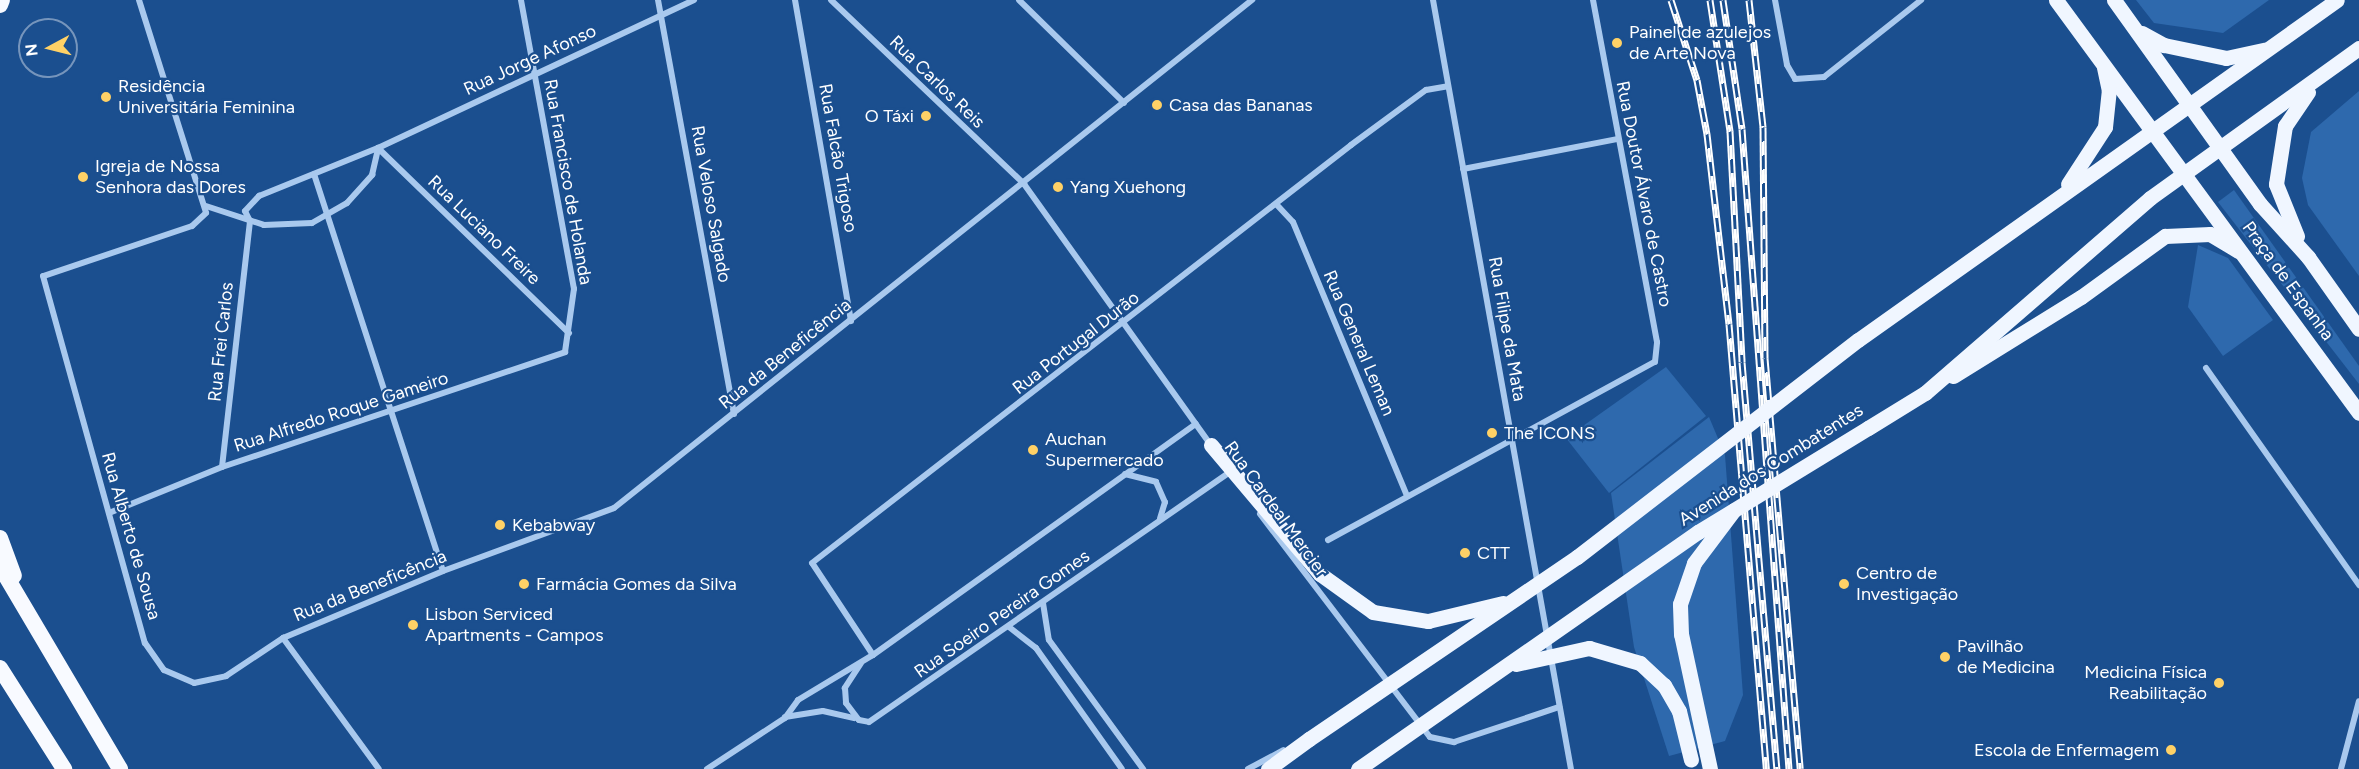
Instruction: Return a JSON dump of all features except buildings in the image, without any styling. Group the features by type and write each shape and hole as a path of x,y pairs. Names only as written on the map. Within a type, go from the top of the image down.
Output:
{"highway":[{"path":"0,5 2,0"},
{"path":"0,538 26,611"},
{"path":"0,566 120,769"},
{"path":"0,668 64,769"}],"main road":[{"name":"Praça de Espanha","path":"2056,0 2156,131 2359,413"},
{"name":"Praça de Espanha","path":"2114,0 2260,204 2308,257 2359,329"},
{"path":"2060,193 2191,107 2337,0"},
{"path":"2135,28 2163,45 2226,58 2277,46"},
{"path":"2185,171 2359,48"},
{"path":"2060,193 2095,151 2105,128 2109,91 2098,55"},
{"path":"2308,257 2282,206 2276,184 2285,126 2318,79"},
{"name":"Avenida dos Combatentes","path":"1358,769 1734,510 1925,393 2107,231 2185,171"},
{"name":"Avenida dos Combatentes","path":"1268,769 1503,603 1577,557 1858,340 2060,193"},
{"path":"1925,393 2023,336 2165,236 2188,232 2217,236 2253,265"},
{"path":"1211,446 1320,574 1356,602 1390,618 1446,619 1503,603"},
{"path":"1710,762 1684,651 1680,604 1694,563 1734,510"},
{"path":"1502,669 1568,649 1624,655 1664,685 1679,711 1693,764"}],"street":[{"path":"139,0 206,206 250,221 293,225 328,216 372,175 378,148"},
{"name":"Rua Francisco de Holanda","path":"521,0 574,289 569,333"},
{"name":"Rua Veloso Salgado","path":"658,0 734,414"},
{"name":"Rua Jorge Afonso","path":"314,174 378,148 694,0"},
{"name":"Rua Falcão Trigoso","path":"795,0 851,321"},
{"name":"Rua Carlos Reis","path":"831,0 1024,184"},
{"path":"1019,0 1124,102"},
{"name":"Rua da Beneficência","path":"283,638 443,571 614,508 1024,184 1252,0"},
{"name":"Rua Filipe da Mata","path":"1433,0 1571,769"},
{"name":"Rua Doutor Álvaro de Castro","path":"1512,441 1647,369 1656,358 1593,0"},
{"path":"1774,0 1787,65 1795,79 1824,77 1921,0"},
{"name":"Rua Portugal Durão","path":"873,655 812,563 1125,325 1426,90 1448,86"},
{"path":"1463,169 1618,139"},
{"name":"Rua Luciano Freire","path":"378,148 569,333"},
{"path":"314,174 443,571"},
{"name":"Rua Frei Carlos","path":"222,467 250,221 245,211 254,200 314,174"},
{"name":"Rua Cardeal Mercier","path":"1024,184 1230,472 1430,737 1454,742 1559,707"},
{"name":"Rua General Leman","path":"1277,205 1293,222 1407,496"},
{"name":"Rua Alberto de Sousa","path":"206,206 203,220 192,226 43,276 145,643 164,670 194,683 211,681 283,638"},
{"name":"Rua Alfredo Roque Gameiro","path":"109,513 222,467 560,357 569,333"},
{"path":"2206,368 2359,585"},
{"name":"Rua Soeiro Pereira Gomes","path":"707,769 785,718 798,700 873,655 1196,424"},
{"path":"1328,540 1512,441"},
{"name":"Rua Soeiro Pereira Gomes","path":"785,718 823,711 859,720 879,719 1230,472"},
{"path":"1125,474 1149,477 1163,491 1159,521"},
{"path":"1042,603 1049,640 1143,769"},
{"path":"1009,627 1036,648 1122,769"},
{"path":"283,638 379,769"},
{"name":"Rua Soeiro Pereira Gomes","path":"859,720 846,703 845,688 861,663"},
{"path":"2341,769 2359,702"},
{"path":"1248,769 1309,739"}],"shaded area":[{"path":"2136,0 2269,0 2223,33 2154,23"},
{"path":"2359,91 2359,276 2308,205 2302,178 2311,132"},
{"path":"2234,190 2359,366 2359,384 2218,202"},
{"path":"2198,245 2228,258 2273,320 2223,356 2188,307"},
{"path":"1666,367 1706,416 1609,493 1566,438"},
{"path":"1709,417 1725,455 1743,695 1725,741 1669,756 1634,647 1611,493"}],"railway":[{"path":"1671,0 1697,80 1707,134 1729,324 1766,769"},
{"path":"1710,0 1730,131 1742,362 1777,769"},
{"path":"1723,0 1742,129 1789,769"},
{"path":"1749,0 1763,127 1765,358 1800,769"}],"place":[{"name":"Painel de azulejos de Arte Nova","path":"1617,43"},
{"name":"Residência Universitária Feminina","path":"106,97"},
{"name":"Casa das Bananas","path":"1157,105"},
{"name":"O Táxi","path":"926,116"},
{"name":"Igreja de Nossa Senhora das Dores","path":"83,177"},
{"name":"Yang Xuehong","path":"1058,187"},
{"name":"The ICONS","path":"1492,433"},
{"name":"Auchan Supermercado","path":"1033,450"},
{"name":"Kebabway","path":"500,525"},
{"name":"CTT","path":"1465,553"},
{"name":"Farmácia Gomes da Silva","path":"524,584"},
{"name":"Centro de Investigação","path":"1844,584"},
{"name":"Lisbon Serviced Apartments - Campos","path":"413,625"},
{"name":"Pavilhão de Medicina","path":"1945,657"},
{"name":"Medicina Física Reabilitação","path":"2219,683"},
{"name":"Escola de Enfermagem","path":"2171,750"}]}
